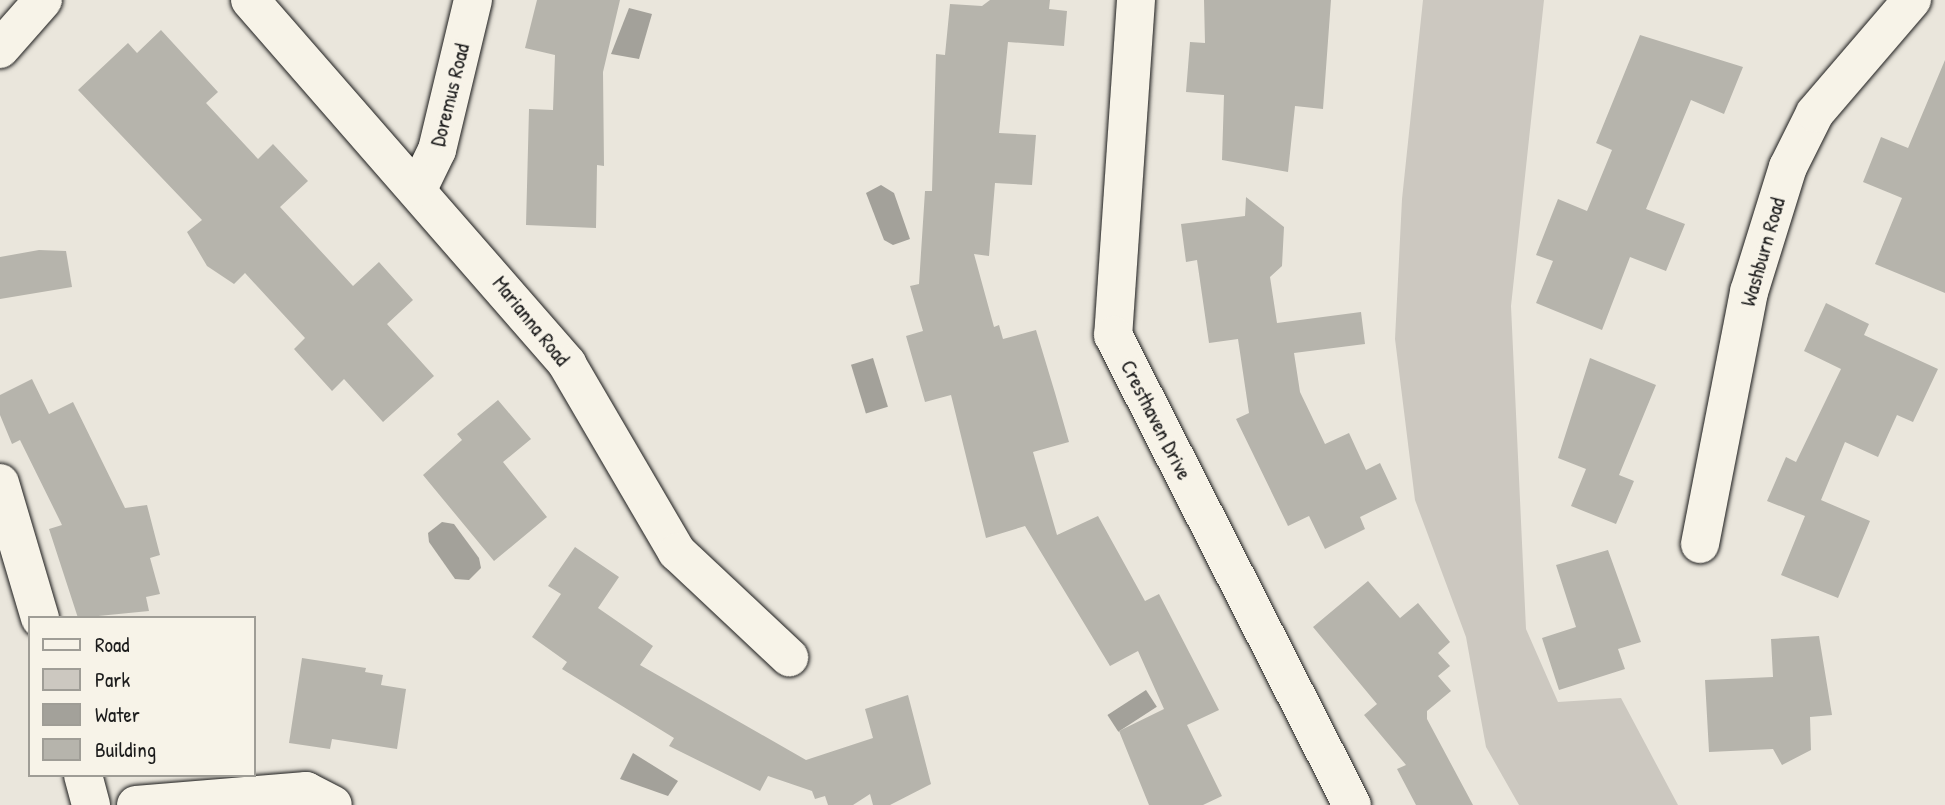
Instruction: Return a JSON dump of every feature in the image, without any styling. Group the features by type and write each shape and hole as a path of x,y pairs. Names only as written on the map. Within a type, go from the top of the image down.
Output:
{"street":[{"path":"0,48 43,0"},
{"name":"Marianna Road","path":"250,0 419,187 567,364 677,552 789,657"},
{"name":"Doremus Road","path":"419,187 437,150 473,0"},
{"name":"Cresthaven Drive","path":"1136,0 1113,335 1352,805"},
{"name":"Washburn Road","path":"1700,544 1749,292 1788,167 1815,113 1912,0"},
{"path":"0,483 39,616"},
{"path":"84,777 91,805"},
{"path":"136,805 306,791 332,805"}],"green space":[{"path":"1423,0 1544,0 1511,306 1526,629 1558,702 1621,698 1678,805 1519,805 1486,747 1466,637 1415,500 1395,339 1402,199"}],"water":[{"path":"629,8 652,14 639,59 611,54"},
{"path":"881,185 894,193 910,239 893,245 884,240 866,193"},
{"path":"873,358 888,407 866,413 851,365"},
{"path":"442,522 454,524 479,558 481,568 469,580 455,579 429,542 428,533"},
{"path":"1146,690 1157,707 1118,732 1107,715"},
{"path":"633,753 678,781 668,796 620,779"}],"building":[{"path":"537,0 620,0 603,72 604,166 597,165 596,228 526,225 529,109 553,110 555,55 525,48"},
{"path":"990,0 1050,0 1049,9 1067,11 1064,46 1008,42 999,133 1036,135 1032,185 995,183 989,256 974,254 994,327 999,325 1003,339 1036,330 1055,393 1069,442 1033,452 1057,535 1098,516 1145,601 1159,594 1219,710 1187,725 1222,796 1203,805 1149,805 1119,731 1164,709 1138,651 1110,666 1025,526 986,538 951,395 925,402 906,336 923,331 910,286 919,284 925,191 932,191 936,54 945,55 950,4 982,6"},
{"path":"1204,0 1331,0 1323,109 1295,106 1288,172 1222,160 1224,95 1186,92 1190,42 1205,43"},
{"path":"161,30 218,92 206,103 258,159 273,144 308,181 280,207 353,286 379,262 413,300 387,324 434,376 383,422 344,379 332,391 294,349 305,338 245,273 234,284 207,266 187,232 202,220 78,90 128,43 137,53"},
{"path":"1640,35 1743,67 1724,114 1691,100 1646,209 1685,224 1666,271 1630,257 1602,330 1536,303 1553,261 1536,255 1558,199 1587,211 1612,150 1596,143"},
{"path":"1945,60 1945,293 1875,264 1902,198 1863,182 1881,137 1908,148"},
{"path":"1246,197 1284,227 1282,266 1270,277 1277,323 1361,312 1365,344 1294,353 1300,392 1325,444 1349,433 1366,470 1380,463 1397,499 1360,517 1365,529 1325,549 1309,516 1288,526 1236,419 1249,413 1238,339 1209,343 1197,260 1186,262 1181,224 1245,216"},
{"path":"39,250 66,251 72,287 0,299 0,257"},
{"path":"1826,303 1869,324 1864,335 1938,369 1913,422 1897,415 1878,457 1845,442 1821,500 1870,521 1838,598 1781,575 1805,516 1767,501 1786,457 1796,462 1841,369 1804,351"},
{"path":"1590,358 1656,385 1619,475 1634,481 1616,524 1571,506 1586,469 1558,458"},
{"path":"32,379 49,414 73,402 125,508 147,505 160,555 150,558 160,594 146,597 149,611 77,616 49,529 62,525 20,440 12,444 0,415 0,395"},
{"path":"498,400 531,439 503,462 547,517 494,561 423,475 462,440 457,434"},
{"path":"575,547 619,577 598,608 653,646 640,665 806,760 873,738 865,709 908,695 931,784 890,805 873,805 870,794 853,805 828,805 825,796 815,799 812,791 768,776 760,791 669,746 674,738 562,669 567,662 532,637 561,594 548,586"},
{"path":"1608,550 1641,642 1618,649 1625,669 1559,690 1542,638 1576,627 1556,565"},
{"path":"1368,581 1400,618 1418,603 1450,642 1438,653 1450,666 1438,676 1451,691 1427,711 1427,719 1473,805 1416,805 1397,769 1406,765 1364,715 1377,704 1313,627"},
{"path":"1819,636 1832,715 1810,717 1811,750 1782,765 1773,749 1709,752 1705,680 1773,677 1771,639"},
{"path":"302,658 366,668 365,672 383,675 381,685 406,689 397,749 332,739 330,749 289,743"}]}
